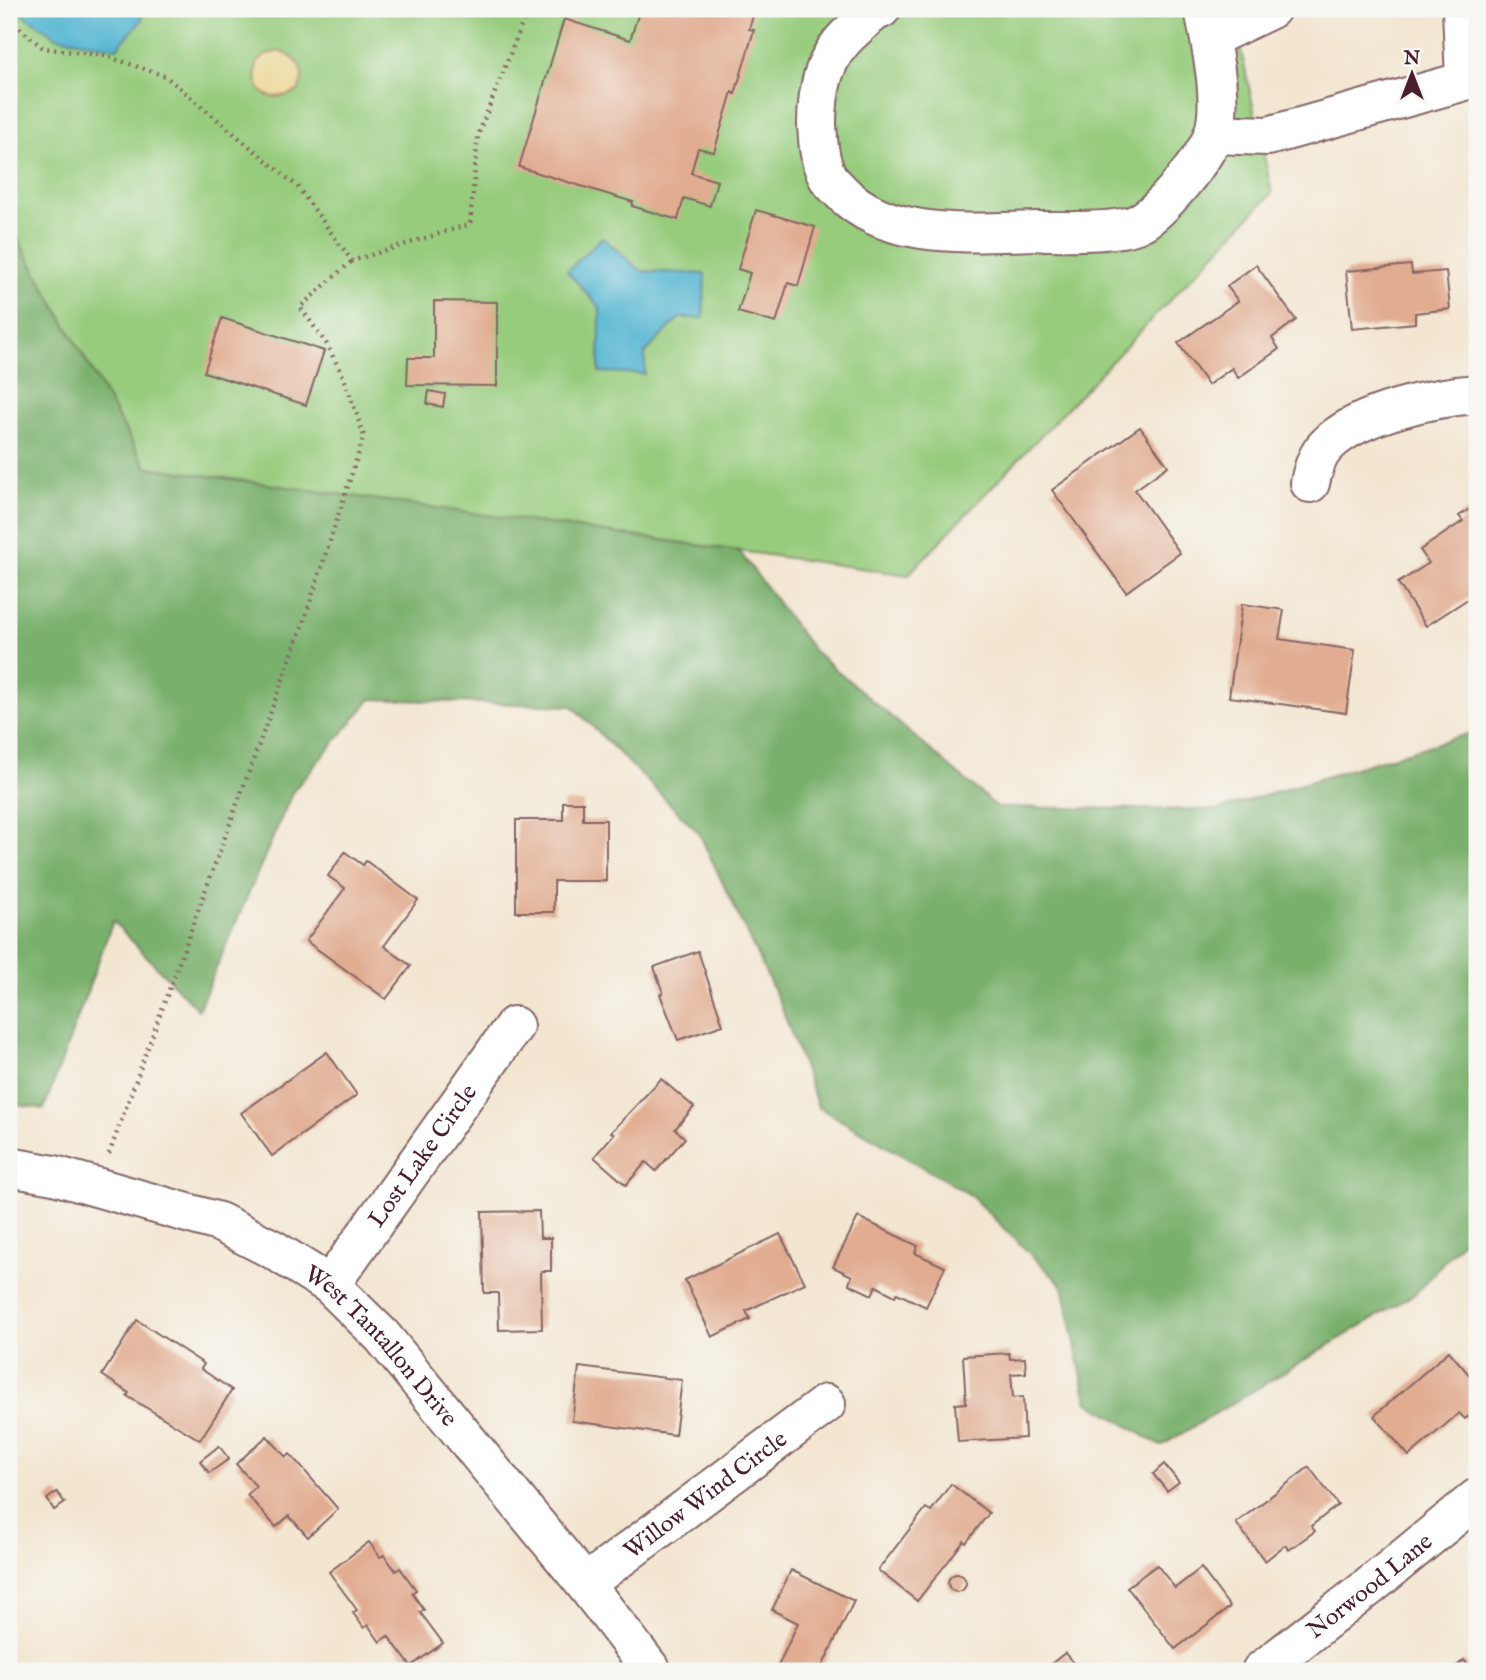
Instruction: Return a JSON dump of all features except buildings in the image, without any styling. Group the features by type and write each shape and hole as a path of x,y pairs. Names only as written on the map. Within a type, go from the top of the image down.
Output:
{"street":[{"path":"881,9 875,11 840,43 823,77 817,112 819,149 828,177 850,201 900,225 973,232 1094,230 1138,224 1174,193 1204,154 1213,134 1216,95 1208,23 1271,9"},
{"path":"1213,134 1268,136 1465,81 1462,9"},
{"path":"1310,483 1314,465 1326,445 1345,431 1381,413 1477,394"},
{"name":"Lost Lake Circle","path":"330,1285 514,1026"},
{"name":"West Tantallon Drive","path":"9,1167 54,1175 219,1222 274,1250 330,1285 382,1336 585,1584 652,1671"},
{"name":"Willow Wind Circle","path":"585,1584 826,1404"},
{"name":"Norwood Lane","path":"1261,1671 1477,1498"}],"path":[{"path":"97,1187 304,621 364,436 338,367 326,343 300,307 352,261 470,224 478,135 528,9"},
{"path":"9,19 43,48 106,56 165,76 297,186 352,261"}],"green space":[{"path":"9,9 1232,9 1272,193 908,575 146,467 9,224"},
{"path":"9,224 146,467 739,551 813,650 997,807 1217,810 1477,731 1477,1224 1416,1293 1161,1446 1087,1401 1063,1286 969,1194 818,1107 780,1003 699,833 572,706 371,699 293,791 198,1010 113,921 44,1109 9,1104"}],"sand":[{"path":"279,51 296,61 302,78 298,91 279,97 265,94 260,89 256,73 257,62 266,55"}],"water":[{"path":"18,9 144,9 141,21 117,48 57,37"},
{"path":"602,237 641,271 705,274 703,318 679,318 645,353 645,374 599,372 600,308 567,271"}]}
